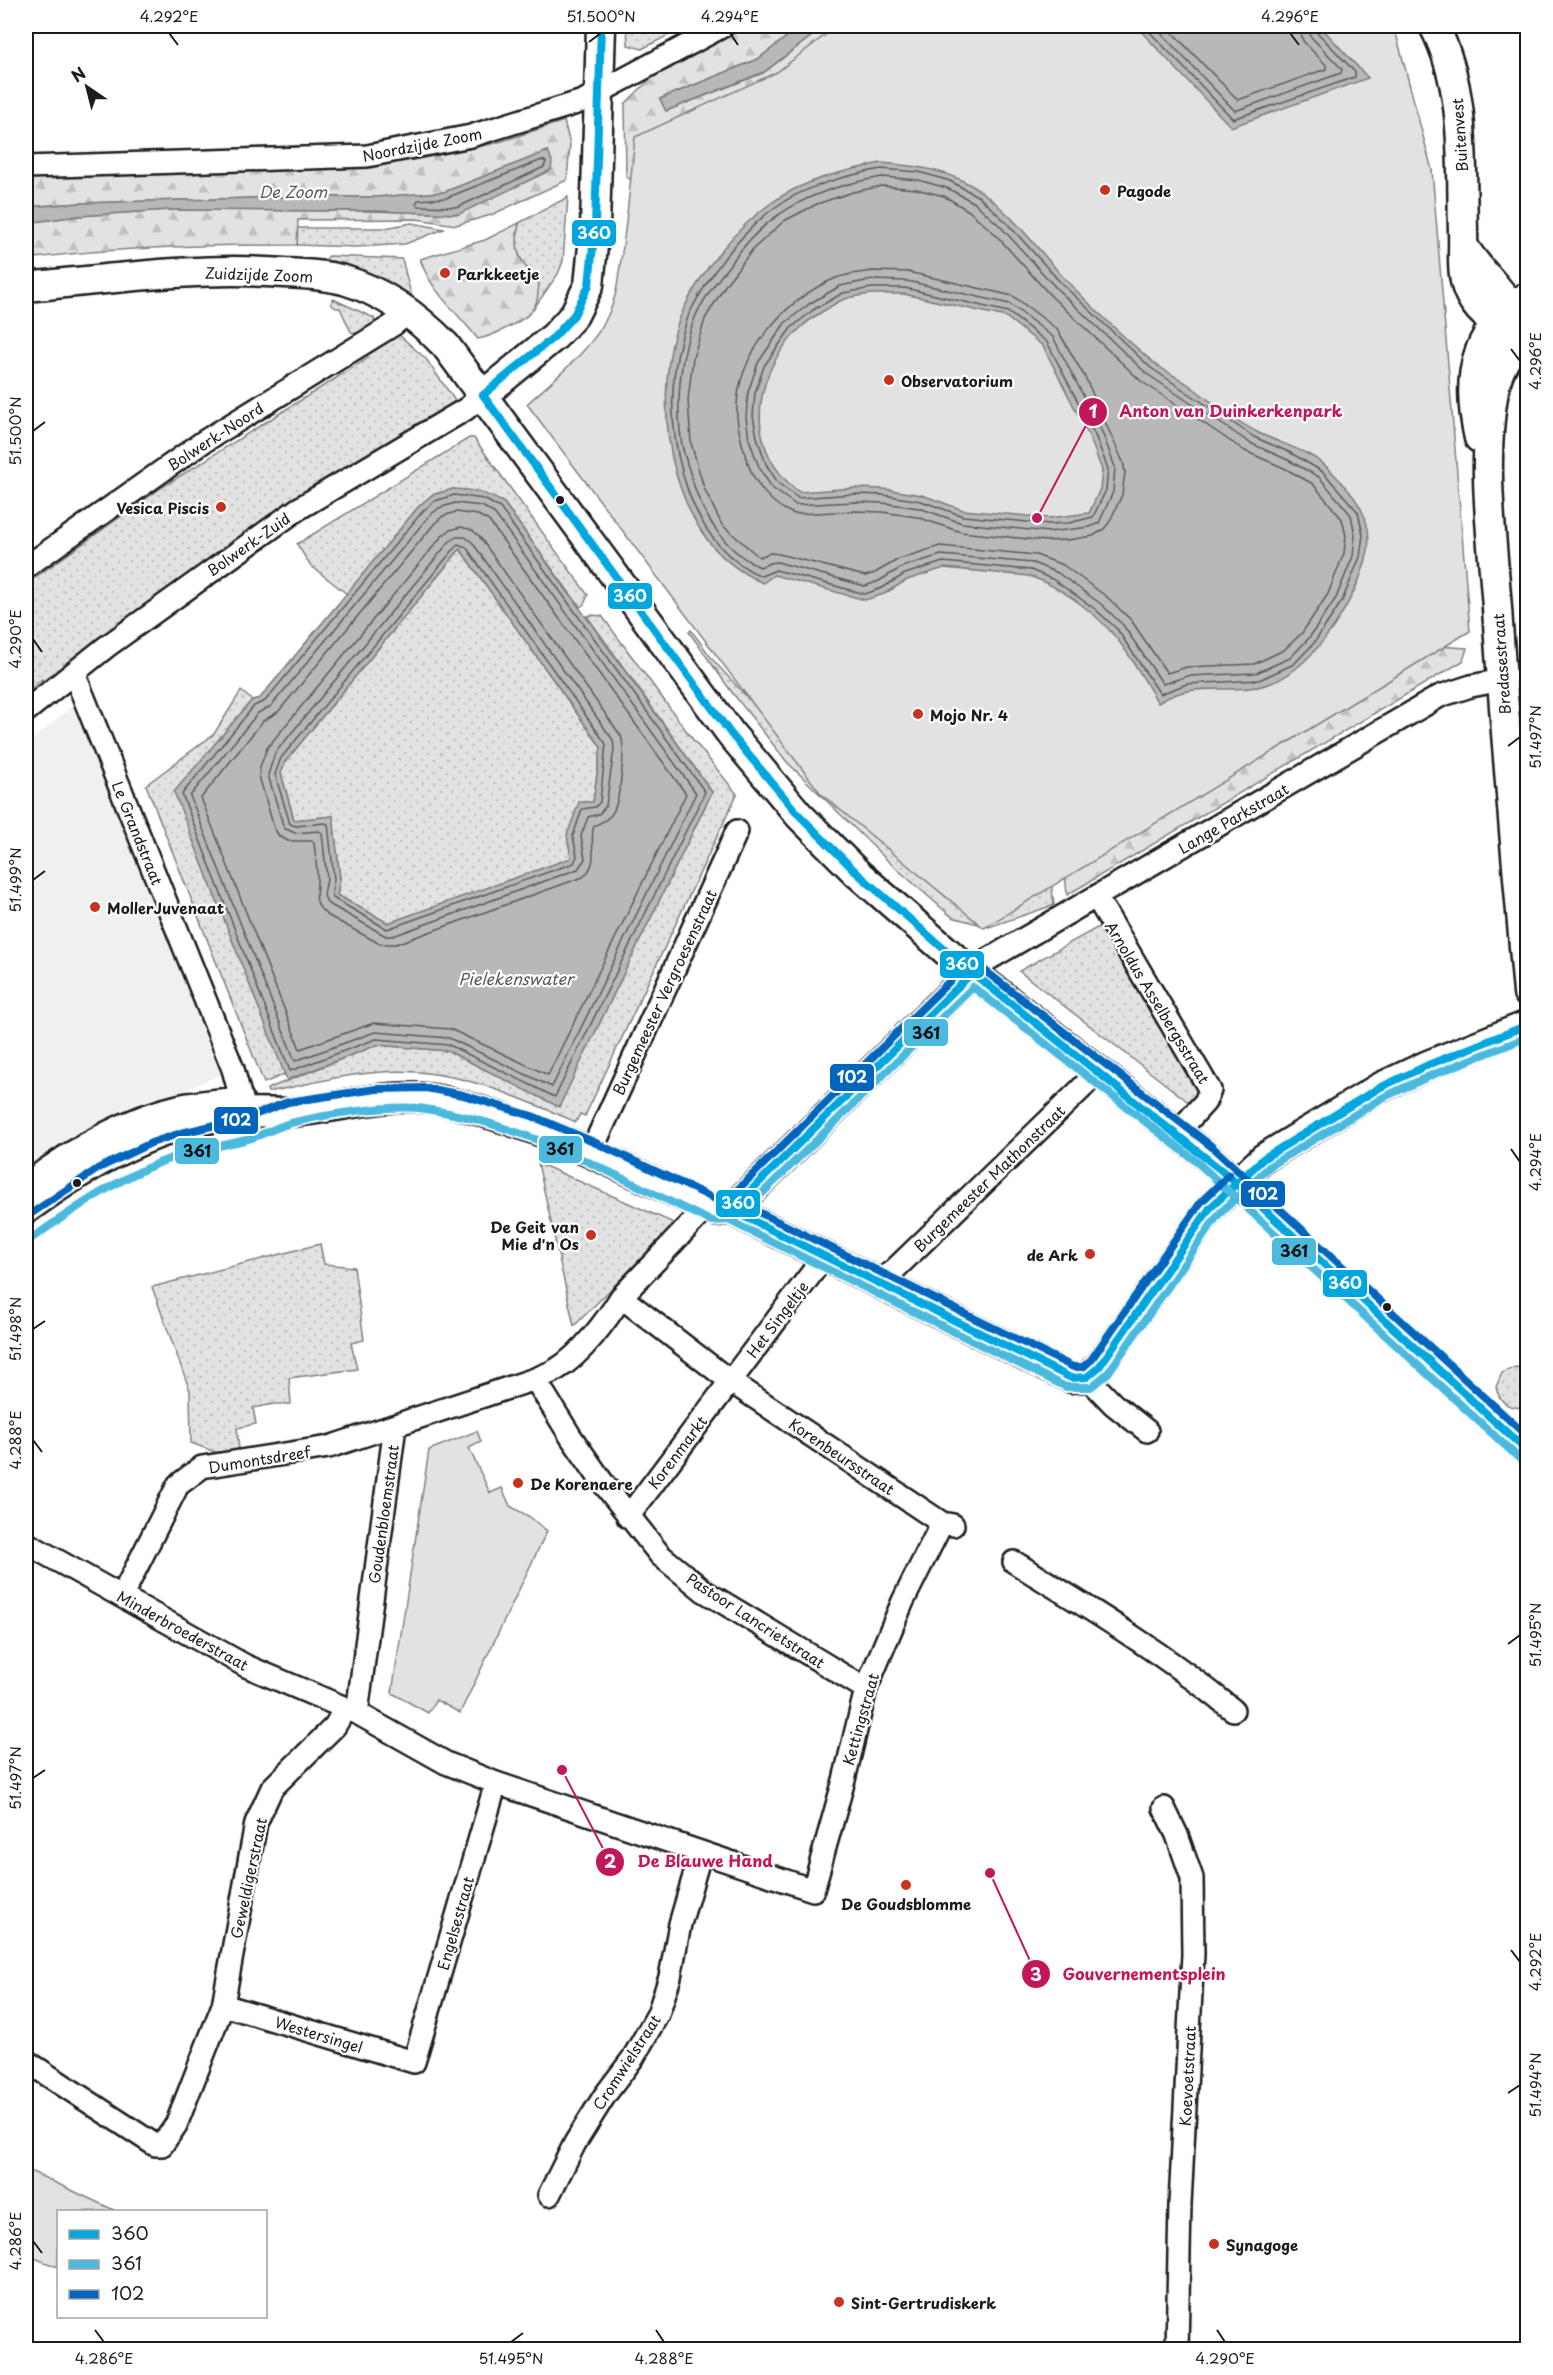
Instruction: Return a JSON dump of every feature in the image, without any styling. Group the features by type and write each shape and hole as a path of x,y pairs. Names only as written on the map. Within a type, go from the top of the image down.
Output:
{"street":[{"path":"483,395 555,336 574,315 590,285 595,226 601,26"},
{"name":"Noordzijde Zoom","path":"26,167 367,156 471,136 583,101 723,26"},
{"name":"Buitenvest","path":"1434,26 1449,59 1455,85 1462,146 1464,281 1469,295 1512,309 1525,334"},
{"name":"Zuidzijde Zoom","path":"26,287 176,273 260,271 345,280 409,312 446,346 661,640 755,764 799,814 857,873 972,973"},
{"name":"Bredasestraat","path":"1488,478 1475,422 1473,373 1483,342 1512,309"},
{"name":"Bolwerk-Noord","path":"26,567 203,442 393,325 409,312"},
{"name":"Bredasestraat","path":"1525,334 1501,366 1494,388 1488,478 1527,993"},
{"name":"Bolwerk-Zuid","path":"26,711 197,581 298,509 466,409 483,395"},
{"name":"Le Grandstraat","path":"74,673 233,1069 246,1113"},
{"name":"Lange Parkstraat","path":"972,973 989,959 1440,696 1471,686 1502,680"},
{"name":"Burgemeester Vergroesenstraat","path":"591,1152 737,831"},
{"name":"Arnoldus Asselbergsstraat","path":"1096,898 1210,1090 1205,1102 1177,1133"},
{"path":"628,1517 576,1445 535,1379 558,1369 577,1353 611,1313 621,1297 719,1209 972,973 1177,1133 1236,1183"},
{"path":"26,1184 78,1148 145,1115 179,1106 246,1113 291,1112 376,1099 424,1098 460,1105 529,1126 591,1152 878,1282 1071,1378 1087,1377 1099,1367 1210,1208 1264,1158 1379,1088 1428,1065 1527,1025"},
{"name":"Burgemeester Mathonstraat","path":"878,1282 919,1247 1098,1071"},
{"path":"26,1209 64,1181 142,1138 180,1126 246,1113"},
{"path":"26,1229 105,1177 246,1113"},
{"name":"Het Singeltje","path":"730,1381 824,1257"},
{"path":"621,1297 665,1328 730,1381"},
{"path":"1087,1377 1113,1404 1147,1431"},
{"name":"Goudenbloemstraat","path":"350,1712 395,1426 535,1379"},
{"name":"Korenmarkt","path":"628,1517 730,1381"},
{"name":"Korenbeursstraat","path":"730,1381 949,1524"},
{"name":"Dumontsdreef","path":"122,1596 178,1485 202,1467 329,1447 395,1426"},
{"name":"Pastoor Lancrietstraat","path":"628,1517 660,1555 704,1590 866,1689"},
{"name":"Kettingstraat","path":"813,1890 844,1780 866,1689 903,1600 949,1524"},
{"name":"Minderbroederstraat","path":"26,1543 246,1666 350,1712 446,1763 496,1783 813,1890"},
{"path":"1014,1562 1122,1629 1199,1682 1233,1710"},
{"name":"Geweldigerstraat","path":"26,2061 154,2145 162,2145 176,2125 223,2005 256,1823 272,1788 350,1712"},
{"name":"Engelsestraat","path":"414,2062 496,1783"},
{"name":"Koevoetstraat","path":"1164,1808 1177,1835 1192,1878 1193,1954 1180,2204 1176,2349"},
{"name":"Cromwielstraat","path":"549,2195 575,2143 605,2095 633,2058 658,2014 670,1977 680,1924 701,1852"},
{"name":"Westersingel","path":"223,2005 414,2062"}],"shaded area":[{"name":"MollerJuvenaat","path":"77,702 233,1069 115,1121 26,1169 26,745"}],"green space":[{"path":"627,26 686,26 642,49 628,45"},
{"path":"740,26 801,26 758,59 660,99 666,111 763,73 825,26 996,26 651,197 626,176 625,104 656,73"},
{"path":"837,26 1394,26 1432,170 1470,631 984,928 821,794 527,404 584,350 603,326 612,307 623,245 635,137 777,72"},
{"path":"564,121 570,144 567,180 491,215 456,225 417,219 298,220 297,245 162,248 26,259 26,223 78,216 169,210 375,211 459,214 548,151 444,192 376,197 287,197 81,203 26,207 26,177 143,169 352,167 413,160 496,143"},
{"path":"568,197 563,261 558,274 534,308 539,284 520,257 517,243 519,223"},
{"path":"412,223 444,229 405,244 357,247 297,245 297,228 385,228"},
{"path":"519,223 518,250 523,263 539,284 536,303 530,313 517,323 478,339 438,292 420,259 485,240"},
{"path":"329,256 402,259 412,298 393,286 325,260"},
{"path":"333,299 374,318 375,324 357,334 351,332 340,308 331,304"},
{"path":"397,333 426,359 458,405 47,685 42,679 26,693 26,584 161,488 368,358 365,352"},
{"path":"469,438 474,438 588,595 584,604 580,607 504,503 453,489 432,495 419,506 347,594 310,565 297,544"},
{"path":"460,549 601,747 593,802 572,858 388,923 337,895 340,879 333,816 294,820 281,773 285,762"},
{"path":"587,616 602,616 691,737 737,794 585,1116 580,1114 576,1122 481,1085 432,1073 407,1071 353,1075 268,1092 267,1089 377,1045 448,1051 559,1106 712,792"},
{"path":"691,630 713,660 768,720 1050,873 1054,905 989,927 952,917 889,862 787,762 731,691 689,632"},
{"path":"1438,646 1467,648 1463,661 1067,895 1065,874"},
{"path":"241,691 252,700 175,792 285,1074 264,1083 146,785 214,734"},
{"path":"1104,924 1202,1088 1191,1104 1019,971"},
{"path":"538,1163 676,1224 574,1326"},
{"path":"320,1244 324,1264 354,1267 364,1340 351,1343 357,1369 289,1378 291,1404 253,1408 256,1424 237,1428 239,1450 223,1455 191,1443 190,1391 152,1287"},
{"path":"1515,1367 1528,1370 1527,1405 1521,1407 1511,1407 1503,1402 1496,1387 1502,1373"},
{"path":"477,1431 481,1442 469,1448 490,1493 502,1488 510,1506 530,1517 547,1531 460,1713 436,1700 428,1713 392,1693 429,1450"},
{"path":"26,2169 114,2210 57,2210 57,2267 26,2255"}],"water":[{"path":"801,26 825,26 764,72 666,111 660,99 758,59"},
{"path":"1136,26 1320,26 1368,78 1231,127"},
{"path":"548,151 552,161 551,170 459,214 375,211 169,210 78,216 26,223 26,207 81,203 287,197 376,197 444,192"},
{"path":"881,163 934,170 959,179 983,193 1005,212 1075,289 1153,362 1250,428 1314,457 1329,469 1347,489 1366,521 1369,545 1366,559 1360,577 1340,617 1311,655 1294,670 1277,681 1258,687 1195,690 1171,696 1158,703 1125,649 1104,624 1063,592 1029,576 944,568 907,580 884,594 865,600 774,575 763,583 731,564 707,539 697,525 682,492 668,434 666,390 668,368 677,327 684,308 721,251 744,225 770,204 809,183 838,173","holes":["872,294 904,294 1006,317 1043,346 1090,438 1102,470 1100,489 1089,513 1049,518 963,510 922,495 884,489 855,488 799,492 778,471 766,447 760,422 762,396 770,370 784,347 802,326 842,300"]},
{"name":"Pielekenswater","path":"453,489 467,490 486,494 504,503 712,792 559,1107 448,1051 377,1045 287,1080 174,792 252,700 260,698 419,506 432,495","holes":["460,549 601,747 593,802 579,802 567,835 571,858 388,923 337,895 340,879 333,816 294,820 281,773 285,762"]}],"transit line":[{"name":"360","path":"483,395 555,336 574,315 589,285 595,226 601,26"},
{"name":"360","path":"483,395 731,734 799,815 857,873 960,963 1226,1174 1528,1452"},
{"name":"102","path":"724,1203 965,966 975,963 1211,1146 1528,1437"},
{"name":"360","path":"972,973 731,1210 1071,1378 1087,1377 1099,1367 1210,1208 1264,1158 1379,1088 1428,1065 1528,1025"},
{"name":"361","path":"738,1217 973,987 1197,1162 1521,1460"},
{"name":"361","path":"726,1219 1066,1387 1091,1387 1108,1373 1218,1215 1270,1166 1384,1097 1432,1075 1528,1037"},
{"name":"102","path":"26,1217 99,1168 151,1143 181,1133 246,1118 288,1102 376,1089 426,1088 463,1095 532,1116 596,1143 717,1200 730,1200"},
{"name":"361","path":"32,1238 110,1187 172,1158 252,1138 295,1122 342,1113 396,1108 425,1109 500,1126 572,1154 711,1221 732,1220"},
{"name":"102","path":"736,1201 1073,1367 1083,1367 1091,1360 1201,1202 1229,1175"}],"place":[{"name":"Pagode","path":"1105,190"},
{"name":"Parkkeetje","path":"445,273"},
{"name":"Observatorium","path":"889,380"},
{"name":"Vesica Piscis","path":"221,507"},
{"name":"Anton van Duinkerkenpark","path":"1037,518"},
{"name":"Mojo Nr. 4","path":"918,714"},
{"name":"MollerJuvenaat","path":"95,907"},
{"name":"De Geit van Mie d'n Os","path":"591,1235"},
{"name":"de Ark","path":"1090,1254"},
{"name":"De Korenaere","path":"518,1483"},
{"name":"De Blauwe Hand","path":"562,1770"},
{"name":"Gouvernementsplein","path":"990,1873"},
{"name":"De Goudsblomme","path":"906,1885"},
{"name":"Synagoge","path":"1214,2244"},
{"name":"Sint-Gertrudiskerk","path":"839,2302"}],"water label":[{"name":"De Zoom","path":"293,191"}]}
